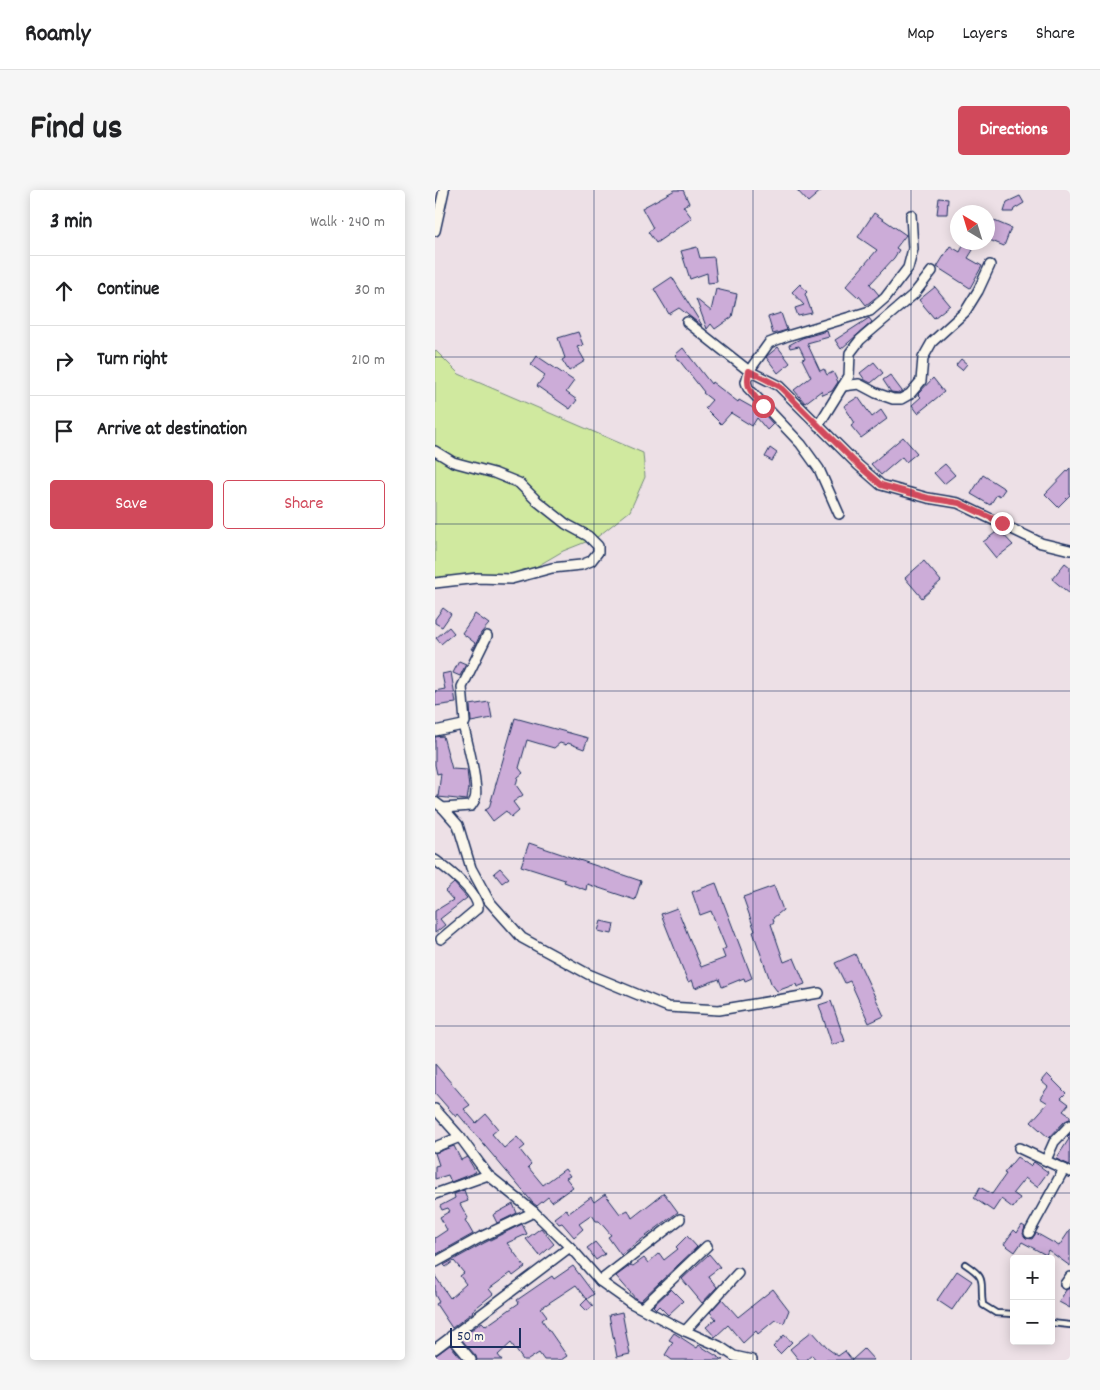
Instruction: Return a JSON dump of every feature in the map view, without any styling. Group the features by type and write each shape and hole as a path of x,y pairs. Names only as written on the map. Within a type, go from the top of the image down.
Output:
{"street":[{"path":"435,231 444,190"},
{"path":"839,514 819,469 801,444 748,388 749,371 769,343 870,311 885,298 908,268 913,249 911,215"},
{"path":"843,386 859,384 876,393 901,399 910,394 921,380 923,358 933,342 965,312 978,291 990,265"},
{"path":"818,426 849,376 850,353 860,340 915,294 932,271"},
{"path":"687,322 749,371 779,386 818,426 881,485 928,498 959,503 1041,543 1070,550"},
{"path":"435,451 453,462 494,473 519,483 566,524 587,536 598,546 597,552 591,561 581,565 552,568 511,579 477,578 435,583"},
{"path":"443,808 471,806 475,800 471,762 463,724 465,722 462,687 487,636"},
{"path":"435,731 463,724"},
{"path":"435,802 443,808 458,826 471,868 489,901 522,938 588,974 667,1007 719,1010 819,992"},
{"path":"435,860 463,883 478,903 478,908 441,939"},
{"path":"435,1109 460,1137 488,1175 533,1212 570,1247 600,1281 631,1303 719,1346 733,1358 753,1360"},
{"path":"1046,1160 1054,1142 1070,1125"},
{"path":"435,1148 460,1137"},
{"path":"1019,1148 1067,1170 1029,1233"},
{"path":"435,1194 488,1175"},
{"path":"436,1262 481,1237 533,1212"},
{"path":"600,1281 680,1219"},
{"path":"642,1308 707,1246"},
{"path":"435,1349 570,1247"},
{"path":"685,1331 737,1273"},
{"path":"451,1336 471,1360"}],"lane":[{"path":"965,1264 977,1272 982,1279 981,1296 983,1305 996,1313 1010,1314"},
{"path":"1055,1323 1070,1325"}],"green space":[{"path":"435,350 459,374 643,453 645,477 630,511 596,538 563,551 517,578 435,578"}],"building":[{"path":"675,190 683,190 689,203 683,206 692,218 656,243 648,232 653,228 642,208"},
{"path":"797,190 822,190 808,202"},
{"path":"1020,196 1024,203 1014,209 1013,212 1004,212 1007,202"},
{"path":"939,198 948,199 947,214 937,214"},
{"path":"874,213 906,235 896,248 899,250 894,258 870,284 879,295 866,305 859,296 846,286 877,250 858,237"},
{"path":"995,221 1011,228 1004,246 995,242"},
{"path":"950,246 950,250 960,252 961,250 973,250 968,258 982,266 970,288 937,267"},
{"path":"697,247 700,258 714,257 717,282 708,283 707,273 690,279 681,251"},
{"path":"672,277 702,325 679,308 669,314 654,289"},
{"path":"800,284 807,292 805,294 812,313 798,316 795,308 804,305 792,292"},
{"path":"935,287 950,305 934,318 919,300"},
{"path":"716,289 737,294 732,317 715,329 711,324 707,329 696,299 711,311"},
{"path":"781,313 787,330 773,334 768,317"},
{"path":"869,318 872,322 841,349 835,340"},
{"path":"827,331 829,337 807,343 820,371 824,369 827,375 833,372 838,382 832,391 823,395 821,391 805,403 794,390 811,377 802,359 805,358 799,346 790,348 789,345 802,338"},
{"path":"578,332 583,345 577,347 585,361 569,371 562,360 565,358 558,338"},
{"path":"778,347 790,363 778,373 766,357"},
{"path":"683,348 711,384 712,382 738,402 739,400 764,414 773,424 767,430 757,418 752,426 731,413 721,424 705,408 712,400 703,393 675,355"},
{"path":"537,356 574,381 566,392 577,400 570,409 537,386 545,375 531,365"},
{"path":"961,359 967,364 962,370 956,365"},
{"path":"874,362 883,373 871,383 865,380 860,373"},
{"path":"890,375 902,391 899,393 891,392 883,380"},
{"path":"933,378 944,392 918,413 912,405 921,397 918,394"},
{"path":"858,397 872,417 881,410 887,419 861,438 851,426 855,423 844,406"},
{"path":"903,437 917,453 906,462 902,457 881,475 871,464"},
{"path":"770,448 777,453 772,461 765,457"},
{"path":"945,464 955,475 944,484 934,473"},
{"path":"1070,468 1070,495 1058,507 1045,494"},
{"path":"983,475 1005,489 1000,496 997,494 990,505 971,494"},
{"path":"999,530 1013,545 996,558 983,542"},
{"path":"924,561 941,581 922,598 905,578"},
{"path":"1065,563 1070,567 1070,594 1052,579"},
{"path":"443,608 451,614 442,627 435,623 435,619"},
{"path":"475,614 489,624 481,633 473,650 471,649 475,643 462,633"},
{"path":"449,627 454,633 441,644 436,638"},
{"path":"459,661 466,664 460,676 453,673"},
{"path":"451,672 456,703 435,706 435,691 445,689 442,674"},
{"path":"489,702 492,718 471,722 470,705"},
{"path":"515,718 588,738 584,749 568,743 566,745 560,743 554,748 527,740 519,768 523,773 518,777 516,785 523,795 513,802 519,810 511,817 506,811 493,821 485,810 489,808"},
{"path":"443,736 452,769 467,770 469,788 467,800 438,797 441,773 437,774 435,765 435,737"},
{"path":"529,843 641,881 635,900 587,884 586,890 564,882 565,880 521,866"},
{"path":"500,868 509,878 502,883 494,873"},
{"path":"454,883 467,898 440,919 445,925 435,933 435,911 453,900 445,891"},
{"path":"716,883 752,978 745,981 744,978 722,987 719,979 695,988 692,980 688,982 661,914 677,908 701,967 725,958 722,950 726,948 711,911 700,915 692,892"},
{"path":"774,886 783,910 773,918 774,922 771,924 784,962 794,958 805,984 797,987 796,984 777,991 771,983 743,897"},
{"path":"601,921 614,924 612,934 598,931"},
{"path":"855,954 884,1016 869,1023 850,981 845,983 835,963"},
{"path":"831,1001 845,1041 832,1045 819,1005"},
{"path":"435,1064 470,1105 464,1109 476,1123 486,1114 498,1129 492,1134 504,1148 517,1137 525,1146 520,1150 531,1164 528,1167 543,1185 565,1169 570,1176 566,1178 573,1187 552,1202 548,1197 537,1206 533,1203 458,1114 456,1117 435,1093"},
{"path":"1047,1074 1066,1093 1061,1098 1069,1104 1063,1111 1070,1116 1070,1119 1065,1121 1049,1138 1031,1122 1048,1103 1040,1098 1048,1087 1041,1081"},
{"path":"1070,1134 1070,1165 1056,1159 1069,1139 1067,1137"},
{"path":"454,1146 461,1160 467,1157 476,1172 451,1182 448,1175 435,1179 435,1166 439,1165 435,1153"},
{"path":"1017,1157 1030,1166 1034,1162 1048,1172 1037,1187 1025,1178 1013,1193 1020,1198 1013,1208 1001,1199 993,1211 974,1198 980,1187 992,1194 1006,1174 1004,1173"},
{"path":"464,1190 468,1201 460,1204 468,1218 465,1220 473,1234 437,1254 435,1251 435,1238 447,1230 440,1217 450,1211 448,1208 442,1210 440,1206 455,1198 454,1194"},
{"path":"664,1193 678,1212 621,1255 608,1237 611,1235 592,1215 579,1224 583,1229 574,1237 562,1223 559,1224 554,1218 566,1209 569,1213 591,1197 594,1202 605,1194 620,1214 628,1210 632,1218"},
{"path":"513,1204 517,1213 497,1223 493,1215"},
{"path":"522,1224 527,1234 507,1243 525,1267 513,1276 511,1273 489,1289 493,1294 452,1328 436,1304 439,1302 435,1295 435,1276 450,1298 466,1284 460,1276 464,1273 454,1261 446,1267 444,1265"},
{"path":"1022,1225 1025,1227 1023,1234 1026,1238 1032,1239 1036,1233 1059,1246 1070,1230 1070,1266 1048,1250 1046,1255 1022,1242 1015,1252 1004,1244 1014,1230 1017,1233"},
{"path":"541,1228 554,1244 540,1256 526,1239"},
{"path":"687,1236 697,1247 640,1301 636,1299 616,1276 644,1258 648,1263 659,1253 664,1260 678,1249 676,1247"},
{"path":"595,1242 605,1254 596,1260 587,1248"},
{"path":"709,1254 720,1267 708,1276 717,1287 702,1303 682,1279"},
{"path":"573,1266 594,1294 587,1299 576,1285 541,1308 547,1316 542,1320 567,1356 561,1360 544,1360 539,1353 528,1360 523,1360 511,1343 498,1355 502,1360 477,1360 476,1356 460,1338 482,1322 486,1326 519,1303 517,1300 552,1276 554,1279"},
{"path":"957,1271 972,1281 952,1310 937,1300"},
{"path":"1070,1288 1070,1308 1059,1302 1066,1290"},
{"path":"671,1289 683,1301 668,1315 659,1306 656,1309 653,1306"},
{"path":"773,1289 789,1310 784,1323 775,1320 758,1334 756,1331 743,1343 728,1325 715,1337 706,1327 716,1319 710,1312 722,1299 738,1317"},
{"path":"587,1299 593,1306 587,1311 581,1305"},
{"path":"622,1312 630,1354 617,1357 609,1315"},
{"path":"812,1331 827,1348 838,1356 845,1351 852,1360 816,1360 812,1355 806,1360 799,1360 790,1349"},
{"path":"674,1333 697,1348 699,1345 723,1360 672,1360 665,1355 673,1342 669,1340"},
{"path":"784,1335 792,1342 780,1354 773,1347"},
{"path":"450,1345 463,1360 435,1360 435,1356"},
{"path":"864,1349 874,1360 852,1360"}],"route":[{"path":"763,406 748,388 749,371 779,386 858,465 881,485 928,498 959,503 1002,523"}]}
